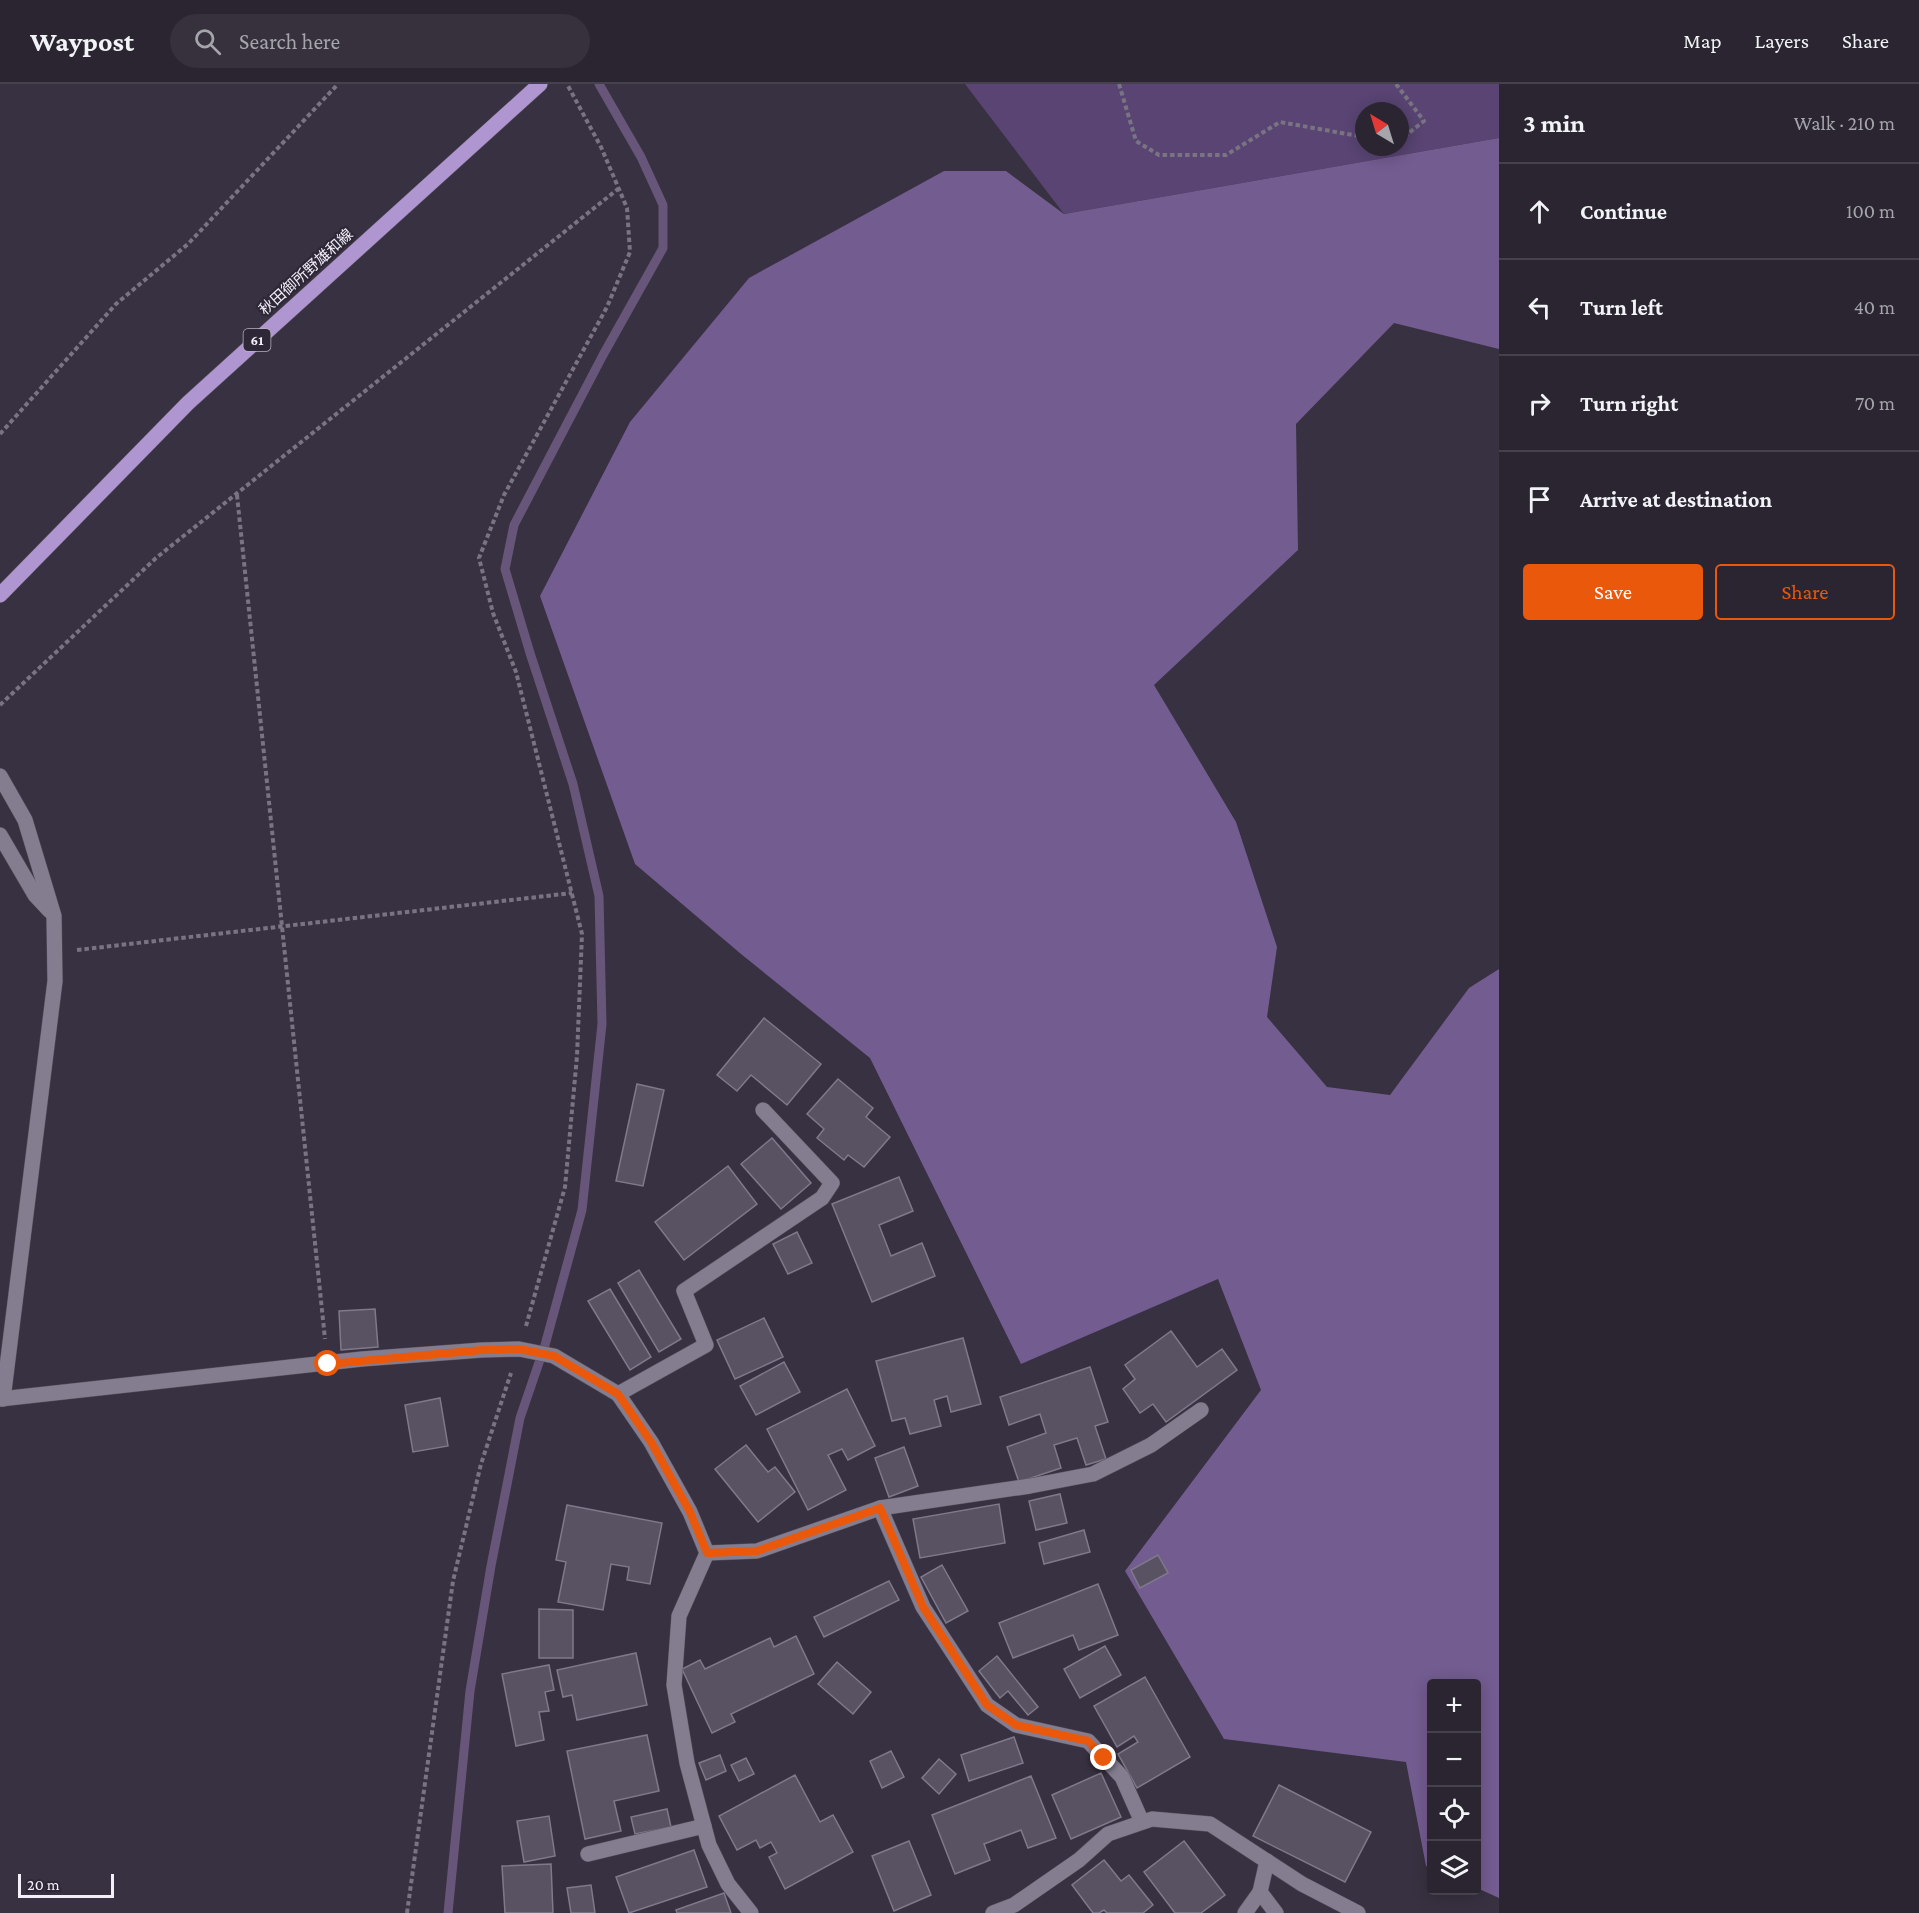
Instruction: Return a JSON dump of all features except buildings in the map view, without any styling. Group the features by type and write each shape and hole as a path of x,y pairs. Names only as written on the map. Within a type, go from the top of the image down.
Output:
{"main road":[{"name":"秋田御所野雄和線","path":"0,595 188,403 540,84"}],"street":[{"path":"0,776 25,820 54,916 56,981 1,1399 482,1350 524,1350 554,1356 618,1394 651,1442 685,1502 707,1553 679,1616 675,1685 687,1763 709,1845 728,1884 751,1913"},
{"path":"0,835 35,895 54,916"},
{"path":"618,1394 706,1345 684,1291 822,1198 832,1183 763,1110"},
{"path":"707,1553 757,1551 880,1508 1030,1486 1093,1474 1151,1445 1201,1410"},
{"path":"880,1508 923,1607 987,1705 1016,1725 1088,1741 1122,1778 1142,1822"},
{"path":"993,1913 1014,1905 1079,1860 1108,1834 1152,1819 1210,1824 1302,1884 1358,1913"},
{"path":"588,1854 704,1826"},
{"path":"1245,1913 1260,1892 1267,1861"},
{"path":"1260,1892 1276,1913"}],"path":[{"path":"0,435 116,304 188,244 338,84"},
{"path":"406,1913 453,1581 481,1464 524,1350 565,1187 576,1056 582,934 516,672 493,613 478,558 504,495 607,307 630,252 627,208 601,147 567,84"},
{"path":"1119,84 1136,141 1159,155 1226,155 1280,122 1355,135"},
{"path":"1396,84 1424,121 1409,133"},
{"path":"0,705 156,558 618,188"},
{"path":"237,495 328,1364"},
{"path":"55,953 572,893"}],"shaded area":[{"path":"965,84 1499,84 1499,138 1409,154 1409,102 1355,102 1355,156 1396,156 1064,214"},
{"path":"1499,138 1499,349 1394,323 1296,424 1298,550 1154,685 1236,822 1277,947 1267,1017 1327,1087 1390,1095 1469,988 1499,969 1499,1898 1481,1890 1481,1679 1427,1679 1427,1866 1406,1762 1224,1739 1125,1571 1261,1390 1218,1279 1021,1364 870,1058 741,954 635,864 540,596 630,422 749,278 944,171 1006,171 1064,214 1396,156 1409,156 1409,154"}],"waterway":[{"path":"448,1913 470,1691 491,1566 520,1418 545,1345 582,1210 602,1024 599,896 573,784 505,569 514,525 603,355 663,248 663,205 641,157 599,84"}],"route":[{"path":"328,1364 363,1359 482,1350 519,1349 554,1356 618,1394 651,1442 690,1512 707,1553 757,1551 880,1508 923,1607 987,1705 1016,1725 1088,1741 1104,1758"}]}
